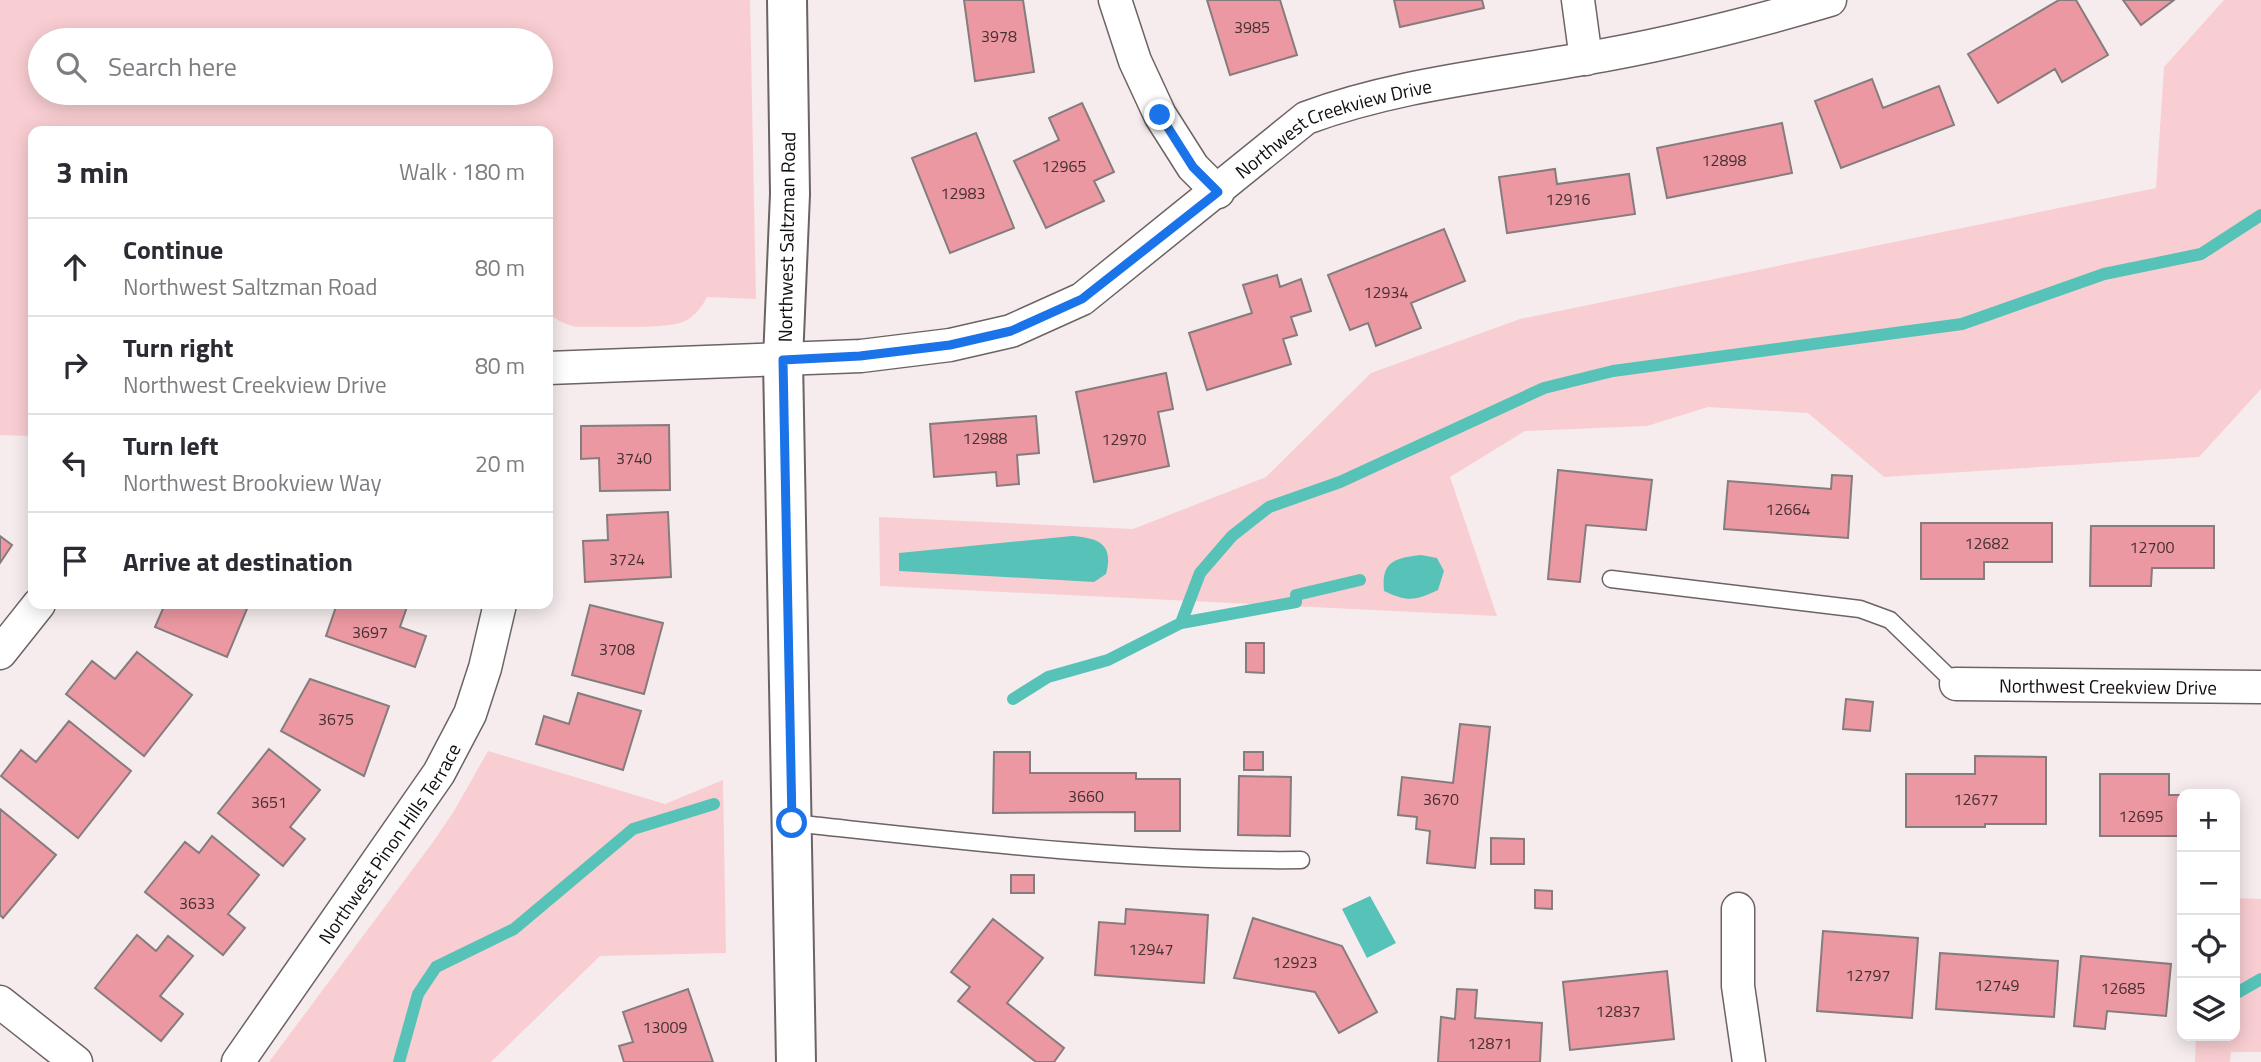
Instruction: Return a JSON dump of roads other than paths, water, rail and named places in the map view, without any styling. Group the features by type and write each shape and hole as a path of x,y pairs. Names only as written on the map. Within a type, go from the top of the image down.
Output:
{"main road":[{"name":"Northwest Saltzman Road","path":"787,0 790,194 783,360 796,1062"}],"street":[{"path":"1115,0 1135,61 1160,115 1193,167 1218,192"},
{"path":"1578,0 1586,59"},
{"name":"Northwest Creekview Drive","path":"553,368 873,355 950,345 1011,331 1082,299 1218,192 1306,118 1382,93 1586,59 1770,18 1830,0"},
{"path":"0,653 35,609"},
{"name":"Northwest Pinon Hills Terrace","path":"238,1062 439,773 470,714 485,668 499,609"},
{"name":"Northwest Creekview Drive","path":"1956,684 2261,687"},
{"path":"1738,909 1738,986 1749,1062"},
{"path":"0,1002 76,1062"}],"lane":[{"path":"1611,579 1860,609 1890,620 1956,684"},
{"path":"792,823 987,844 1230,861 1301,860"}],"water":[{"path":"1072,536 1097,541 1106,549 1106,574 1094,582 899,571 899,553"},
{"path":"1421,555 1437,558 1444,571 1438,590 1411,599 1384,591 1385,573 1392,563"},
{"path":"1370,896 1396,943 1367,958 1342,909"}],"waterway":[{"path":"1013,699 1048,677 1108,660 1181,623 1200,573 1232,536 1269,507 1340,482 1544,388 1613,371 1962,324 2104,274 2201,254 2261,215"},
{"path":"1181,623 1296,602 1296,595 1360,580"},
{"path":"399,1062 418,994 436,967 514,929 633,829 714,804"},
{"path":"2240,991 2261,979"}]}
